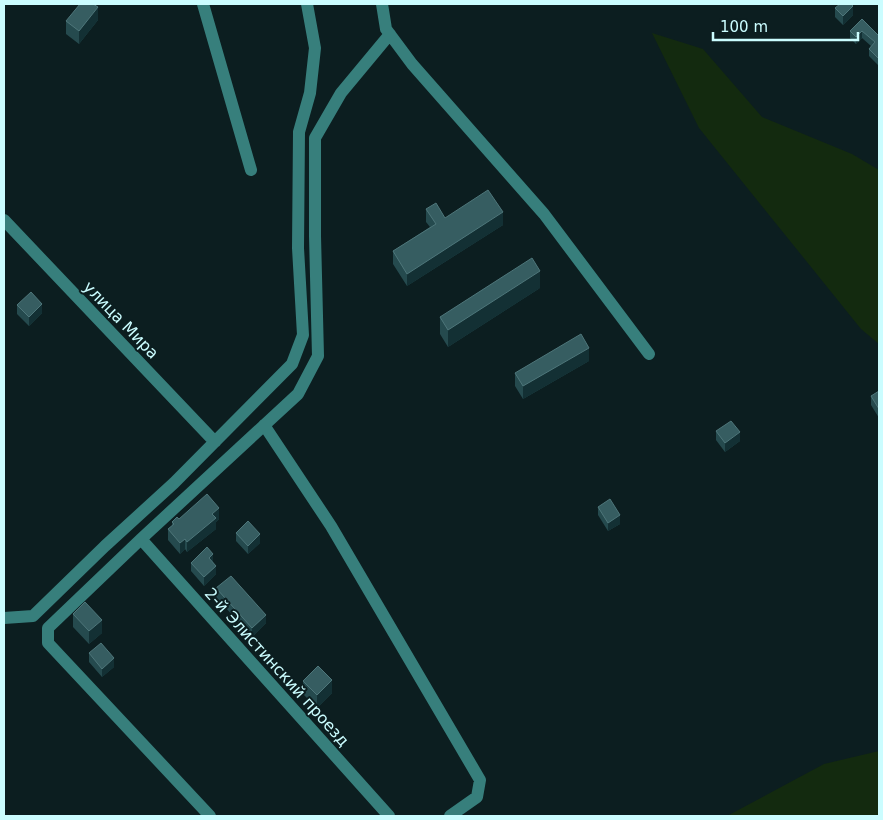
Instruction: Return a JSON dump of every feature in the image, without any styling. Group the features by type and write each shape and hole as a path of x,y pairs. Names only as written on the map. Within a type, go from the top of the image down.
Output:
{"street":[{"path":"203,4 251,170"},
{"path":"4,618 33,616 105,546 174,483 292,364 303,334 298,248 299,132 310,94 316,48 307,4"},
{"path":"382,4 386,29 412,64 544,214 649,354"},
{"path":"210,816 48,643 48,628 141,538 298,394 318,356 315,138 341,92 390,34"},
{"name":"улица Мира","path":"4,220 215,442"},
{"path":"264,425 331,526 480,780 477,797 450,816"},
{"name":"2-й Элистинский проезд","path":"141,538 389,816"}],"green space":[{"path":"652,33 703,49 762,117 852,154 879,170 879,344 861,329 699,128"},
{"path":"879,751 879,816 727,816 824,764"}],"building":[{"path":"80,4 93,4 98,7 79,31 66,21"},
{"path":"840,4 851,4 853,6 843,16 835,8"},
{"path":"862,19 879,36 879,59 869,49 875,42 862,31 856,37 850,31"},
{"path":"488,190 503,212 407,274 393,251 436,224 426,209 436,203 445,218"},
{"path":"532,258 540,271 448,330 440,317"},
{"path":"31,292 42,304 29,317 17,305"},
{"path":"581,334 589,348 523,386 515,373"},
{"path":"879,391 879,409 871,396"},
{"path":"731,421 740,432 725,443 716,431"},
{"path":"207,494 219,508 212,514 216,518 187,542 185,539 180,543 168,529 174,524 172,522 177,517 179,519"},
{"path":"610,499 620,515 608,523 598,507"},
{"path":"248,521 260,534 248,546 236,533"},
{"path":"207,547 213,554 209,558 216,566 204,577 191,563"},
{"path":"231,576 266,615 252,628 216,588"},
{"path":"85,602 102,620 89,631 73,614"},
{"path":"101,643 114,658 102,669 89,653"},
{"path":"318,666 332,680 317,695 303,681"}]}
